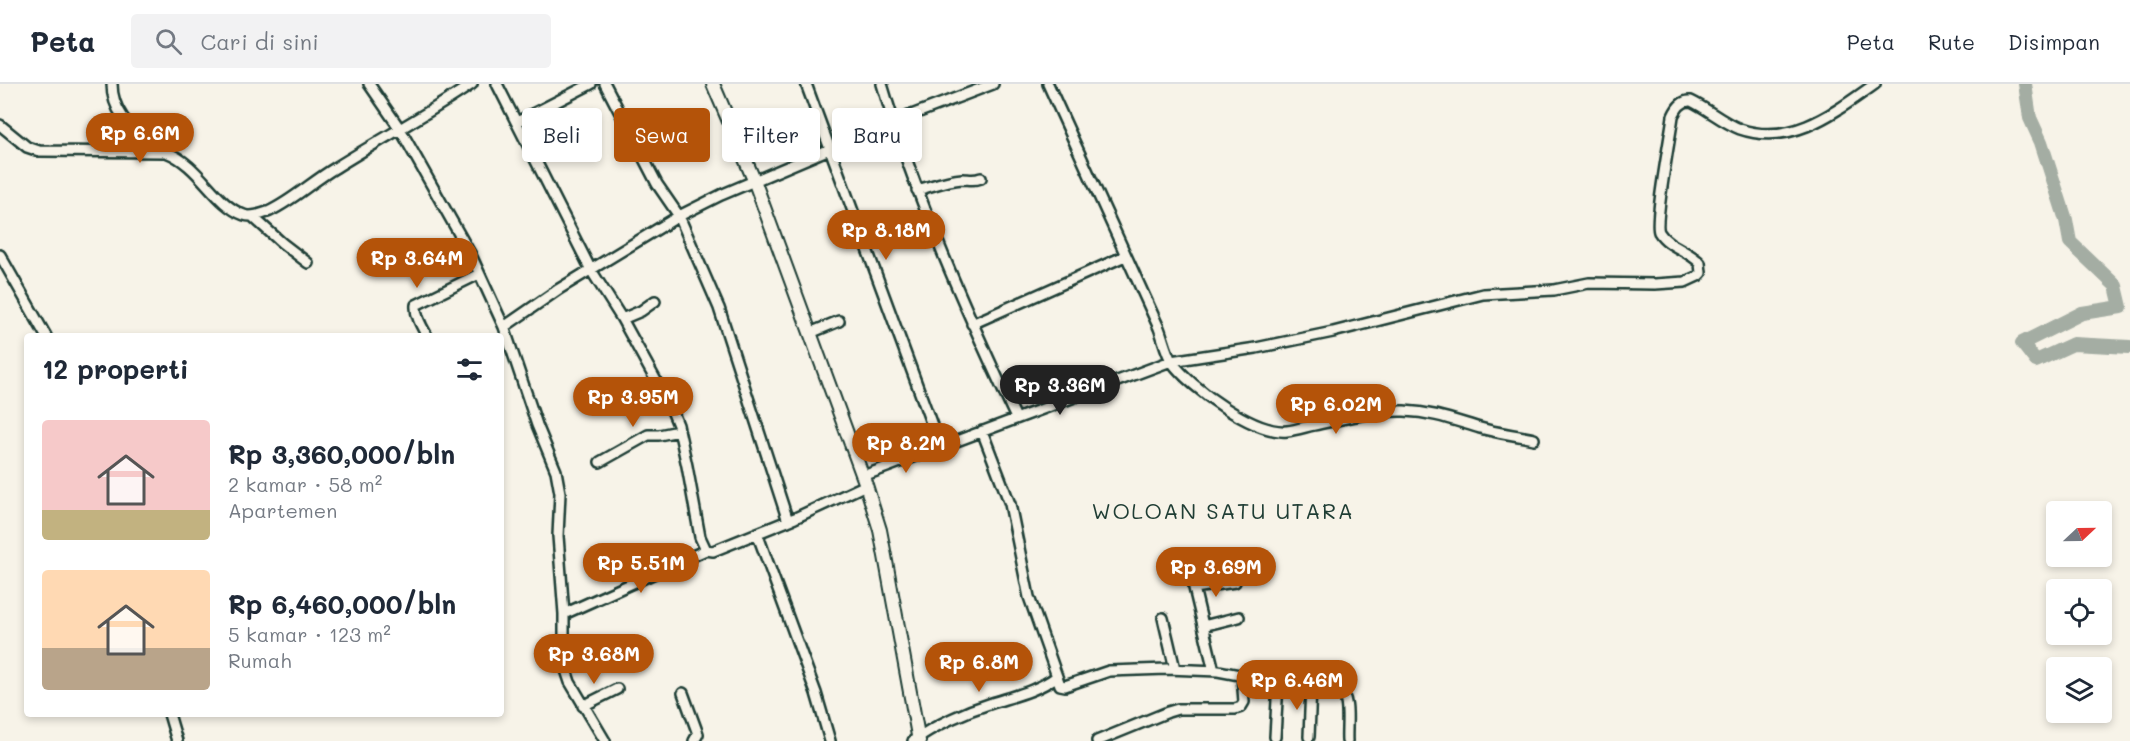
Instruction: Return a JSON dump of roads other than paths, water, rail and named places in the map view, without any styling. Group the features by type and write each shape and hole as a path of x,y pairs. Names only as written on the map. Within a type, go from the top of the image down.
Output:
{"main road":[{"path":"713,84 754,180 864,481 882,539 917,740"}],"street":[{"path":"112,84 115,103 123,119 155,150"},
{"path":"369,84 400,129 479,274 504,327 537,425 559,481 558,543 564,614 564,664 570,682 605,741"},
{"path":"0,124 27,147 39,151 155,150 166,152 185,161 236,211 252,216 275,208 334,168 472,84"},
{"path":"497,84 591,270 622,319 664,395 679,431 700,537 706,550"},
{"path":"517,122 591,84"},
{"path":"606,84 653,175 679,216 718,308 788,520"},
{"path":"806,84 940,447"},
{"path":"882,84 889,108"},
{"path":"922,111 993,84"},
{"path":"1048,84 1159,328 1171,361 1191,381 1232,412 1252,424 1286,431 1363,416 1400,411 1424,411 1481,428 1534,439"},
{"path":"564,614 706,550 713,551 788,520 864,481 940,447 1171,361 1256,348 1322,334 1483,294 1554,290 1589,282 1655,284 1685,282 1694,279 1701,273 1700,263 1667,241 1657,226 1673,116 1677,108 1684,102 1691,101 1738,128 1756,134 1785,134 1834,112 1875,84"},
{"path":"504,327 679,216 754,180 830,148"},
{"path":"908,162 972,324 1016,418"},
{"path":"918,190 952,180 972,181 981,178"},
{"path":"252,216 308,263"},
{"path":"0,255 44,333"},
{"path":"972,324 1125,255"},
{"path":"425,333 415,310 416,305 479,274"},
{"path":"622,319 655,301"},
{"path":"810,333 839,321"},
{"path":"600,462 648,435 679,431"},
{"path":"982,431 1011,504 1029,597 1060,685 1065,686 1109,671 1175,669 1214,671 1339,689 1346,699 1347,741"},
{"path":"757,533 816,693 830,741"},
{"path":"1214,671 1194,588 1235,582"},
{"path":"1203,626 1239,617"},
{"path":"1164,618 1175,669"},
{"path":"1097,741 1178,709 1235,709 1241,707 1244,702 1242,676"},
{"path":"917,740 982,707 1032,690 1056,677"},
{"path":"1275,737 1278,682"},
{"path":"1309,737 1311,685"},
{"path":"583,706 617,689"},
{"path":"683,693 698,734 694,741"},
{"path":"170,717 177,741"}],"waterway":[{"path":"2025,84 2030,118 2041,142 2066,220 2070,242 2116,286 2121,307 2082,313 2022,343 2036,361 2073,344 2130,347"}],"district":[{"name":"WOLOAN SATU UTARA","path":"1223,510"}]}
